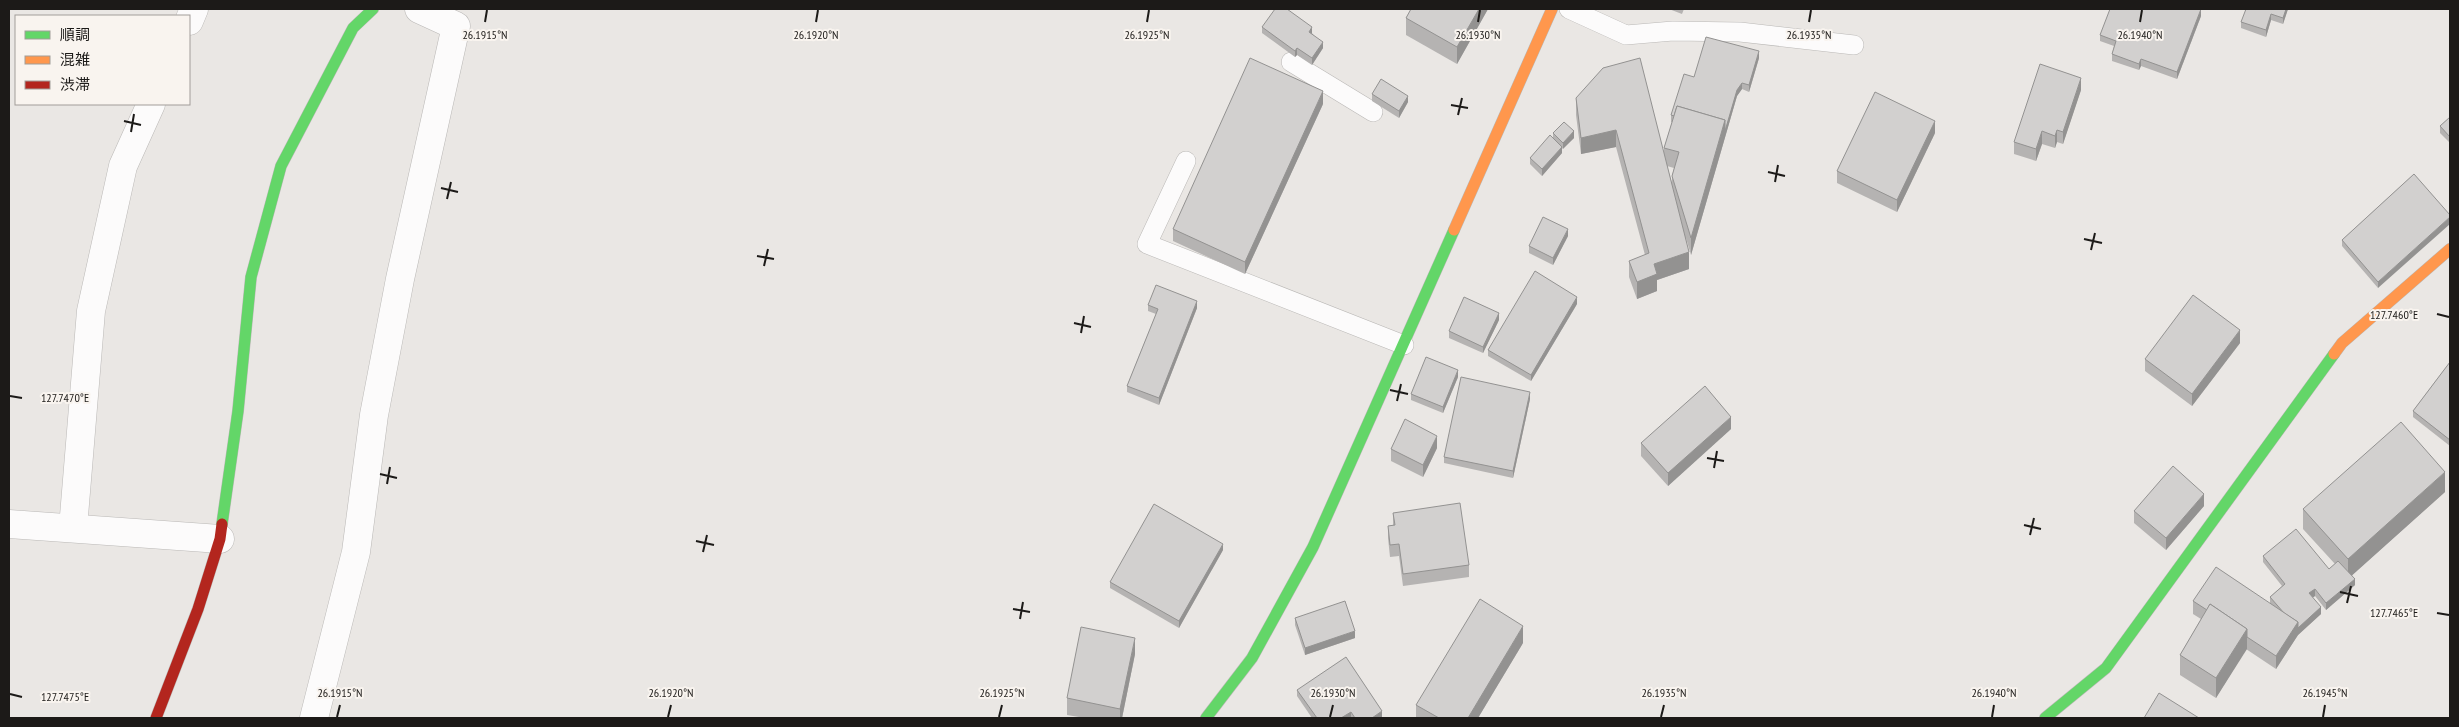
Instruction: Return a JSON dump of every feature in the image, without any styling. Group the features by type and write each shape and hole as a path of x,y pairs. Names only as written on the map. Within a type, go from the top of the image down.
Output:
{"street":[{"path":"156,718 198,609 220,539 238,411 251,277 282,166 353,28 373,9"},
{"path":"314,718 356,552 374,415 400,280 456,26 420,9"},
{"path":"1206,718 1252,658 1313,546 1552,9"},
{"path":"73,528 91,311 123,166 151,105"},
{"path":"2045,718 2106,668 2342,343 2450,249"},
{"path":"9,524 220,539"}],"lane":[{"path":"1569,9 1626,35 1673,31 1740,32 1854,45"},
{"path":"1291,62 1372,112"},
{"path":"1186,161 1146,244 1404,345"}],"building":[{"path":"1275,9 1287,9 1312,27 1309,32 1323,42 1312,58 1297,48 1295,51 1262,27"},
{"path":"1411,9 1479,9 1457,47 1406,18"},
{"path":"2110,9 2201,9 2177,72 2141,59 2139,64 2112,54 2116,41 2100,35"},
{"path":"2246,9 2286,9 2283,18 2271,14 2266,30 2241,22"},
{"path":"1706,37 1759,51 1749,85 1742,83 1737,90 1725,131 1725,120 1677,106 1674,116 1671,115 1684,74 1694,77"},
{"path":"1250,58 1323,91 1245,262 1173,229"},
{"path":"1640,58 1689,252 1654,264 1657,274 1637,282 1629,261 1649,253 1616,130 1581,138 1576,98 1603,68"},
{"path":"2040,64 2081,78 2063,132 2057,130 2055,136 2042,131 2036,149 2014,142"},
{"path":"1381,79 1408,96 1399,111 1372,94"},
{"path":"1875,92 1935,121 1897,200 1837,171"},
{"path":"1677,106 1725,120 1691,238 1672,176 1679,152 1664,148"},
{"path":"2450,117 2450,137 2440,126"},
{"path":"1564,122 1574,131 1563,143 1553,133"},
{"path":"1550,135 1562,147 1542,169 1530,158"},
{"path":"2414,174 2450,217 2378,282 2342,240"},
{"path":"1543,217 1568,229 1553,258 1529,246"},
{"path":"1535,271 1577,297 1531,375 1488,350"},
{"path":"1156,285 1197,301 1159,398 1127,386 1158,309 1148,305"},
{"path":"2193,295 2240,330 2192,394 2145,359"},
{"path":"1464,297 1499,313 1483,347 1449,331"},
{"path":"1426,357 1458,370 1443,407 1411,394"},
{"path":"2450,362 2450,440 2413,411"},
{"path":"1461,377 1530,392 1513,471 1444,457"},
{"path":"1705,386 1731,417 1668,473 1641,443"},
{"path":"1405,419 1437,436 1423,465 1391,449"},
{"path":"2401,422 2445,472 2348,559 2303,509"},
{"path":"2173,466 2204,494 2166,538 2134,511"},
{"path":"1460,503 1469,565 1403,574 1399,544 1390,545 1388,526 1395,525 1393,513"},
{"path":"1154,504 1223,544 1179,621 1110,582"},
{"path":"2296,529 2329,569 2338,561 2355,579 2326,603 2315,589 2309,593 2321,607 2298,628 2298,622 2284,613 2270,597 2285,584 2263,556"},
{"path":"2216,567 2298,622 2276,656 2247,637 2247,629 2210,604 2207,610 2193,601"},
{"path":"1480,599 1523,626 1468,718 1439,718 1416,705"},
{"path":"1345,601 1355,631 1305,648 1295,618"},
{"path":"2210,604 2247,629 2216,678 2180,655"},
{"path":"1081,627 1135,638 1120,709 1067,698"},
{"path":"1346,657 1382,711 1372,718 1355,718 1351,712 1341,718 1317,718 1297,690"},
{"path":"2159,693 2199,718 2144,718"}],"traffic: fast":[{"path":"222,524 238,411 251,277 281,166 353,28 373,9"},
{"path":"1206,718 1252,658 1313,547 1454,230"},
{"path":"2045,718 2106,668 2334,354"}],"traffic: slow":[{"path":"1454,230 1552,9"},
{"path":"2334,354 2342,343 2450,249"}],"traffic: jam":[{"path":"156,718 198,609 220,539 222,524"}]}
